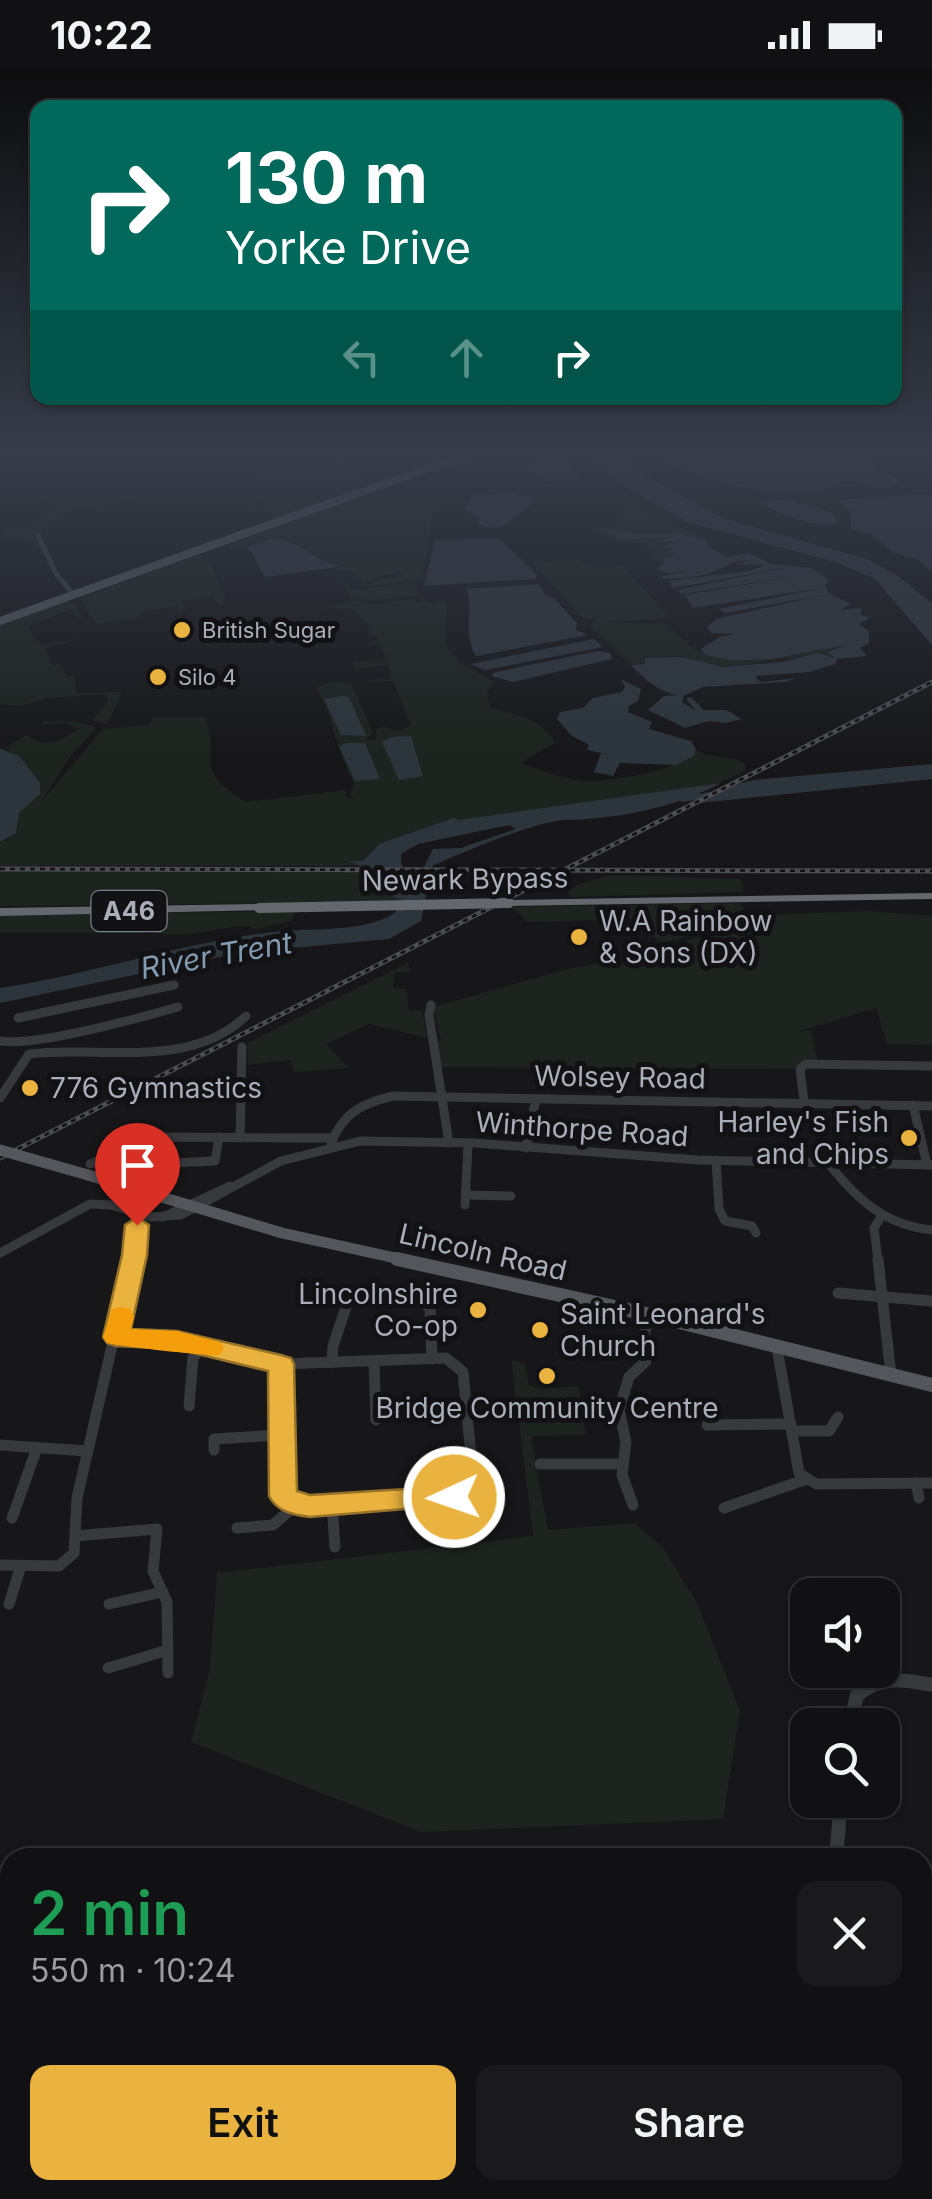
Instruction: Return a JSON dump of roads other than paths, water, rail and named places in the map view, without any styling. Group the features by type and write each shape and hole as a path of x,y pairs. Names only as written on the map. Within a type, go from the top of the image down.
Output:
{"highway":[{"name":"Newark Bypass","path":"0,912 932,896"}],"main road":[{"path":"0,622 187,554"},
{"name":"Lincoln Road","path":"0,1150 89,1170 282,1232 651,1315 932,1385"}],"street":[{"path":"47,554 56,574 74,595"},
{"path":"18,1018 174,985"},
{"path":"95,1003 103,1022"},
{"path":"431,1005 429,1015 449,1144"},
{"path":"0,1041 41,1037 103,1022 121,1023 178,1007"},
{"path":"0,1098 29,1054 99,1055 169,1049 232,1029 246,1016"},
{"path":"240,1138 242,1046"},
{"path":"804,1101 800,1069 803,1065 932,1066"},
{"name":"Wolsey Road","path":"332,1141 338,1124 356,1106 393,1096 932,1106"},
{"path":"526,1148 536,1098"},
{"path":"914,1105 930,1165"},
{"path":"89,1170 162,1136 332,1141"},
{"path":"150,1164 216,1165 219,1137"},
{"path":"279,1140 300,1154"},
{"name":"Winthorpe Road","path":"142,1215 163,1218 232,1191 237,1184 332,1141 716,1160 930,1165"},
{"path":"468,1145 465,1200 511,1196"},
{"path":"716,1160 719,1209 724,1220 736,1226 752,1226 756,1233"},
{"path":"828,1163 852,1195 881,1217 932,1230"},
{"path":"0,1253 90,1204 142,1215 77,1498 74,1552 67,1563 0,1565"},
{"path":"881,1217 874,1228 890,1375"},
{"path":"317,1289 372,1299"},
{"path":"838,1293 932,1301"},
{"path":"332,1363 333,1346 350,1295"},
{"path":"426,1305 430,1306 432,1359"},
{"path":"633,1506 622,1475 626,1442 620,1410 630,1377 646,1360 646,1330 651,1315"},
{"path":"116,1337 202,1346 281,1364 446,1358 463,1372 473,1477 465,1491 454,1497 296,1505 283,1496 281,1364"},
{"path":"189,1406 193,1358 202,1346"},
{"path":"777,1348 799,1473 804,1480 816,1484 932,1484"},
{"path":"374,1362 376,1420"},
{"path":"707,1425 829,1431 838,1417"},
{"path":"214,1450 214,1439 280,1435"},
{"path":"0,1445 88,1451"},
{"path":"12,1518 37,1448"},
{"path":"540,1464 623,1464"},
{"path":"724,1508 804,1480"},
{"path":"916,1483 919,1498"},
{"path":"332,1504 335,1547"},
{"path":"237,1528 273,1524 296,1505"},
{"path":"74,1536 157,1529 153,1571 167,1602 168,1673"},
{"path":"10,1604 22,1566"},
{"path":"109,1604 163,1592"},
{"path":"108,1668 168,1650"},
{"path":"854,1708 857,1694 871,1684 900,1680 932,1685"},
{"path":"837,1848 839,1818"}],"water":[{"path":"252,554 313,554 344,566 265,577"},
{"path":"432,554 516,554 537,575 535,579 424,586"},
{"path":"678,554 751,554 771,564 811,568 829,580 825,586 830,594 851,604 839,610 859,608 863,611 860,614 870,618 859,624 869,631 869,643 860,648 867,656 837,659 835,664 810,672 755,676 760,682 797,678 785,682 703,687 684,696 682,702 696,711 686,699 691,697 704,710 726,710 742,719 726,723 709,721 685,728 648,710 664,696 677,695 657,688 631,665 645,664 644,658 683,657 723,667 782,662 817,653 835,658 827,652 846,645 771,659 733,661 706,655 701,649 719,637 735,634 711,633 707,627 716,619 824,595 725,613 719,609 822,588 693,608 685,595 802,575 681,594 677,590 790,567 673,588 669,581 749,571 766,565 734,564 752,560 740,561 703,575 663,579 662,576 694,570 666,573 656,568 663,565 663,558"},
{"path":"807,554 851,554 867,559 899,577 932,603 932,645 875,579"},
{"path":"899,554 932,554 932,573 919,560"},
{"path":"539,584 545,595 554,598 577,623 576,630 588,635 476,656 470,640 467,589"},
{"path":"594,639 603,647 485,670 470,664"},
{"path":"598,651 610,653 612,659 513,682 491,676 495,672"},
{"path":"621,679 641,689 638,701 629,706 628,712 652,722 649,729 691,741 696,749 694,756 676,765 620,763 613,776 594,772 601,753 587,750 589,745 572,736 557,719 560,712 583,708 593,698 622,692 625,687"},
{"path":"349,697 366,736 341,735 324,699"},
{"path":"411,736 423,776 399,780 382,742"},
{"path":"365,743 380,779 355,781 339,746"},
{"path":"0,748 20,757 40,783 40,794 19,813 16,833 0,842"},
{"path":"932,764 932,779 699,803 736,784 754,780"},
{"path":"721,783 645,810 536,826 432,866 421,921 389,939 239,953 0,1003 0,988 248,935 351,927 384,919 403,901 374,888 378,881 361,875 360,866 349,861 363,861 379,844 453,818","holes":["509,825 516,829 461,848 433,849 416,883 401,864 401,854 418,844"]}],"waterway":[{"name":"River Trent","path":"682,799 732,792"}],"railway":[{"path":"563,870 932,682"},
{"path":"0,869 563,870"},
{"path":"0,1158 563,870"},
{"path":"563,870 932,871"}],"place":[{"name":"British Sugar","path":"182,630"},
{"name":"Silo 4","path":"158,677"},
{"name":"W.A Rainbow & Sons (DX)","path":"579,937"},
{"name":"776 Gymnastics","path":"30,1088"},
{"name":"Harley's Fish and Chips","path":"909,1138"},
{"name":"Lincolnshire Co-op","path":"478,1310"},
{"name":"Saint Leonard's Church","path":"540,1330"},
{"name":"Bridge Community Centre","path":"547,1376"}]}
